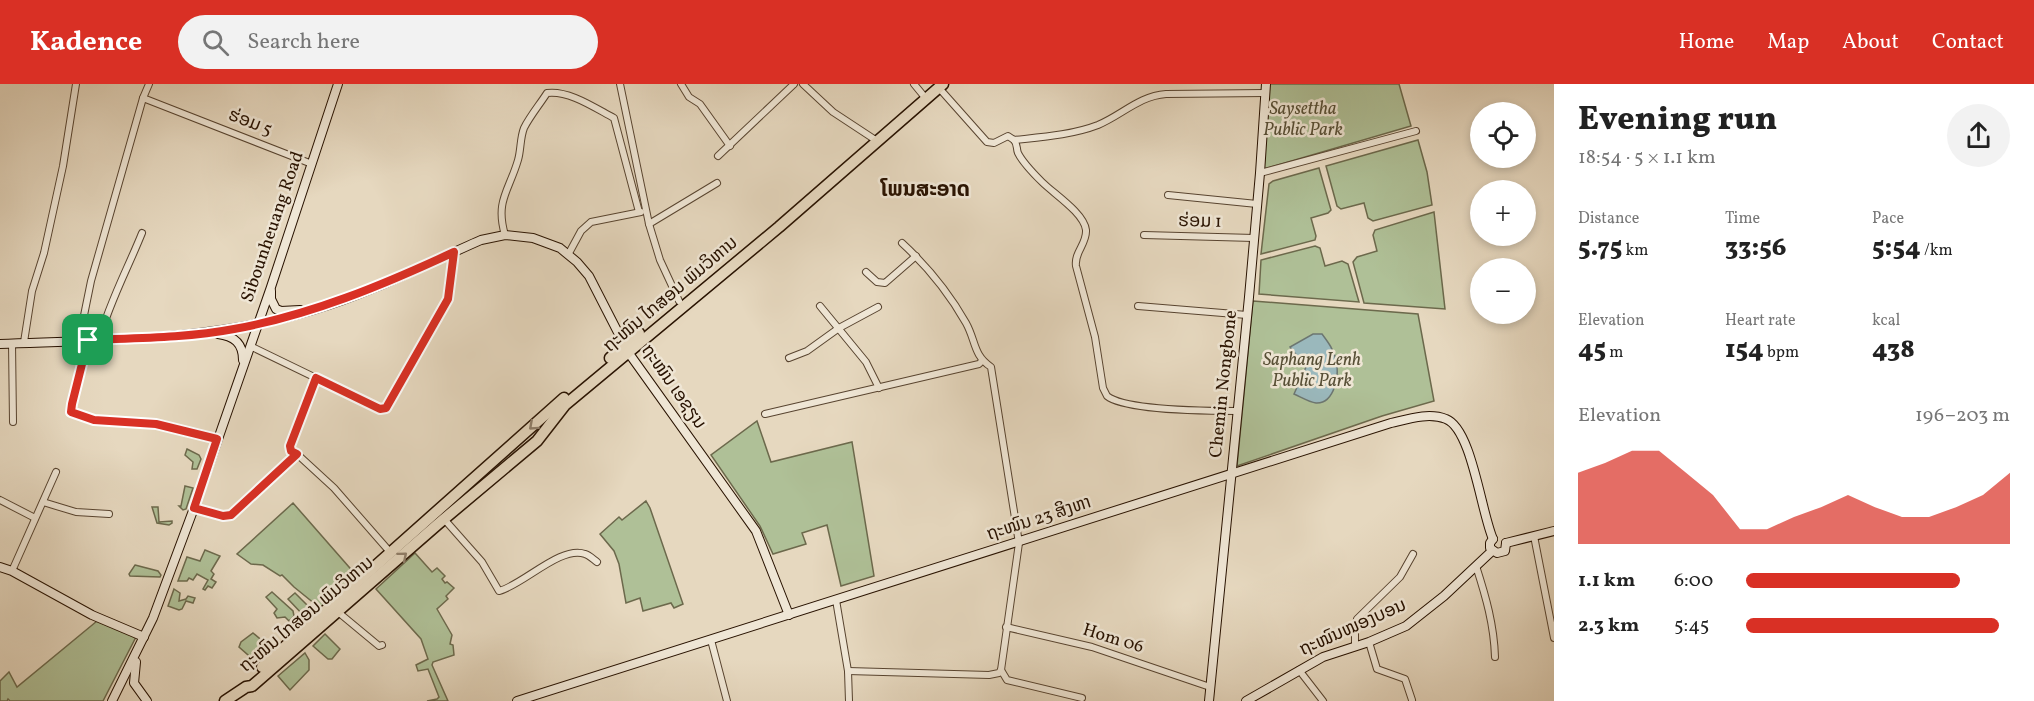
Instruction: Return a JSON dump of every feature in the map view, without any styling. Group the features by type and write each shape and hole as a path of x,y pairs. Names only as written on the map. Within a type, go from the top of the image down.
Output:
{"highway":[{"name":"ຖະໜົນ ໄກສອນ ພົມວິຫານ","path":"246,687 252,686 390,552 679,302 783,217 923,95 939,85"},
{"name":"ຖະໜົນ ໄກສອນ ພົມວິຫານ","path":"288,649 338,612 537,441 565,405 626,349 779,227 939,85"},
{"path":"225,701 246,687"},
{"path":"233,701 246,687"}],"main road":[{"name":"Sibounheuang Road","path":"112,701 153,618 194,508 271,287 338,84"},
{"name":"Chemin Nongbone","path":"1210,697 1260,173 1265,89"},
{"name":"ຖະໜົນ ເອຊຽນ","path":"0,344 206,333 258,324 313,310 365,291 481,240 505,235 533,238 560,248 589,276 626,349 756,531 789,615"},
{"path":"271,287 271,299 276,309 313,310"},
{"path":"206,333 231,336 241,346 243,353 240,376"},
{"name":"ຖະໜົນ 23 ສິງຫາ","path":"517,701 1391,423 1419,417 1448,419 1459,428 1467,443 1485,517 1493,539"},
{"path":"1506,543 1554,531"},
{"path":"1500,537 1506,543 1506,548 1502,552 1497,554 1492,551 1490,543 1493,539 1500,537"},
{"name":"ຖະໜົນໜອງບອນ","path":"1246,701 1323,657 1370,642 1419,617 1492,551"},
{"path":"0,567 12,571 92,615 144,637"},
{"name":"Sibounheuang Road","path":"138,650 134,683 147,701"}],"street":[{"path":"24,342 32,291 44,253 63,166 76,84"},
{"path":"149,84 143,98 91,281 71,408 74,414 101,421 156,424 217,439"},
{"path":"620,84 649,224 660,260 679,302"},
{"path":"681,84 689,97 700,104 730,146"},
{"path":"718,156 794,84"},
{"path":"803,84 833,112 874,139"},
{"path":"914,84 923,95"},
{"path":"939,85 987,142 994,143 1008,136 1014,140 1017,152 1041,181 1078,215 1084,224 1085,239 1076,256 1076,266 1095,337 1103,388 1107,396 1121,402 1162,408 1238,411"},
{"path":"1014,140 1052,135 1097,125 1151,96 1265,89"},
{"path":"505,235 500,220 500,209 506,188 518,161 525,128 547,93 556,92 614,118 639,212"},
{"name":"ຮ່ອມ 5","path":"143,98 312,164"},
{"path":"1260,173 1416,131"},
{"path":"649,224 717,183"},
{"path":"1168,195 1257,204"},
{"path":"568,255 581,231 591,222 647,211"},
{"path":"99,340 110,306 142,233"},
{"name":"ຮ່ອມ 1","path":"1144,235 1254,238"},
{"path":"902,243 934,275 951,298 968,326 982,361 991,367 1019,543 1001,670 1007,680 1082,698"},
{"path":"250,346 384,409 448,299 454,252"},
{"path":"866,272 877,282 885,283 916,256"},
{"path":"820,306 866,362 879,388"},
{"path":"1138,306 1247,315"},
{"path":"789,358 807,351 839,328 878,307"},
{"path":"12,343 13,422"},
{"path":"765,414 980,364 982,361"},
{"path":"316,378 290,446 291,451 333,488 390,552"},
{"path":"194,508 223,516 231,515 297,454"},
{"path":"12,571 56,472"},
{"path":"0,500 35,518"},
{"path":"43,502 76,512 109,514"},
{"path":"444,519 482,562 499,591 566,554 585,554 597,562"},
{"path":"1534,536 1554,638"},
{"path":"1355,647 1357,619 1400,577 1413,554"},
{"path":"1476,566 1494,631 1495,657"},
{"path":"836,600 848,671 849,701"},
{"path":"338,612 379,646 382,645"},
{"name":"Hom 06","path":"1006,627 1092,647 1210,697"},
{"path":"711,640 728,701"},
{"path":"1370,642 1378,670 1405,679 1412,700"},
{"path":"848,671 989,675 999,673 1001,670"},
{"path":"1299,670 1323,701"}],"green space":[{"name":"Saysettha Public Park","path":"1269,84 1399,84 1411,126 1264,169"},
{"path":"1418,140 1427,172 1432,205 1373,221 1368,218 1364,203 1341,209 1337,206 1326,166"},
{"path":"1319,168 1331,210 1311,218 1315,240 1261,254 1269,184"},
{"path":"1434,212 1445,309 1364,303 1353,262 1357,257 1377,251 1373,235 1375,230"},
{"path":"1315,246 1320,248 1325,266 1342,261 1348,264 1359,302 1259,294 1261,260"},
{"name":"Saphang Lenh Public Park","path":"1253,301 1418,314 1434,401 1382,416 1237,466"},
{"path":"757,421 771,462 852,442 874,576 841,586 827,525 802,533 806,544 773,554 760,526 711,455"},
{"path":"187,449 199,455 201,459 197,469 192,469 193,462 185,455"},
{"path":"185,486 193,488 186,509 183,510 179,506 181,506"},
{"path":"646,501 683,604 674,608 671,603 643,611 640,598 626,603 619,564 614,551 600,534 619,517 622,520"},
{"path":"293,503 356,575 320,608 282,575 280,576 263,565 251,564 237,554"},
{"path":"152,507 158,507 159,522 172,521 172,523 169,525 157,523"},
{"path":"205,550 220,556 211,571 214,574 211,579 216,582 212,588 208,586 205,590 203,589 208,580 197,574 193,580 189,578 187,581 178,581 187,557 200,561"},
{"path":"415,553 432,572 437,568 445,576 442,579 445,583 447,582 454,588 446,596 448,599 437,609 452,635 450,644 453,645 454,655 433,662 432,665 448,701 427,701 439,697 428,669 418,671 416,665 428,659 421,639 376,589"},
{"path":"135,565 158,571 161,575 160,577 130,576"},
{"path":"174,589 180,593 179,601 188,596 195,598 193,603 186,601 179,610 168,606"},
{"path":"272,592 293,611 294,616 289,621 285,617 277,618 274,613 277,609 266,597"},
{"path":"295,593 311,609 304,616 288,599"},
{"path":"97,621 136,637 103,701 10,701 8,699 0,701 0,681 9,672 17,687"},
{"path":"253,633 272,649 257,663 239,647 241,642"},
{"path":"325,634 340,649 332,659 328,659 313,646"},
{"path":"305,653 309,660 309,670 290,690 278,676"}],"water":[{"path":"1313,334 1322,334 1332,349 1337,366 1335,387 1332,393 1328,399 1316,403 1294,394 1306,367 1290,347"}],"district":[{"name":"ໂພນສະອາດ","path":"925,190"}],"route":[{"path":"454,252 448,299 386,408 380,409 316,378 290,446 291,451 297,454 229,516 194,508 217,439 156,424 94,420 71,412 88,340 206,333 283,319 339,302 454,252"}]}
